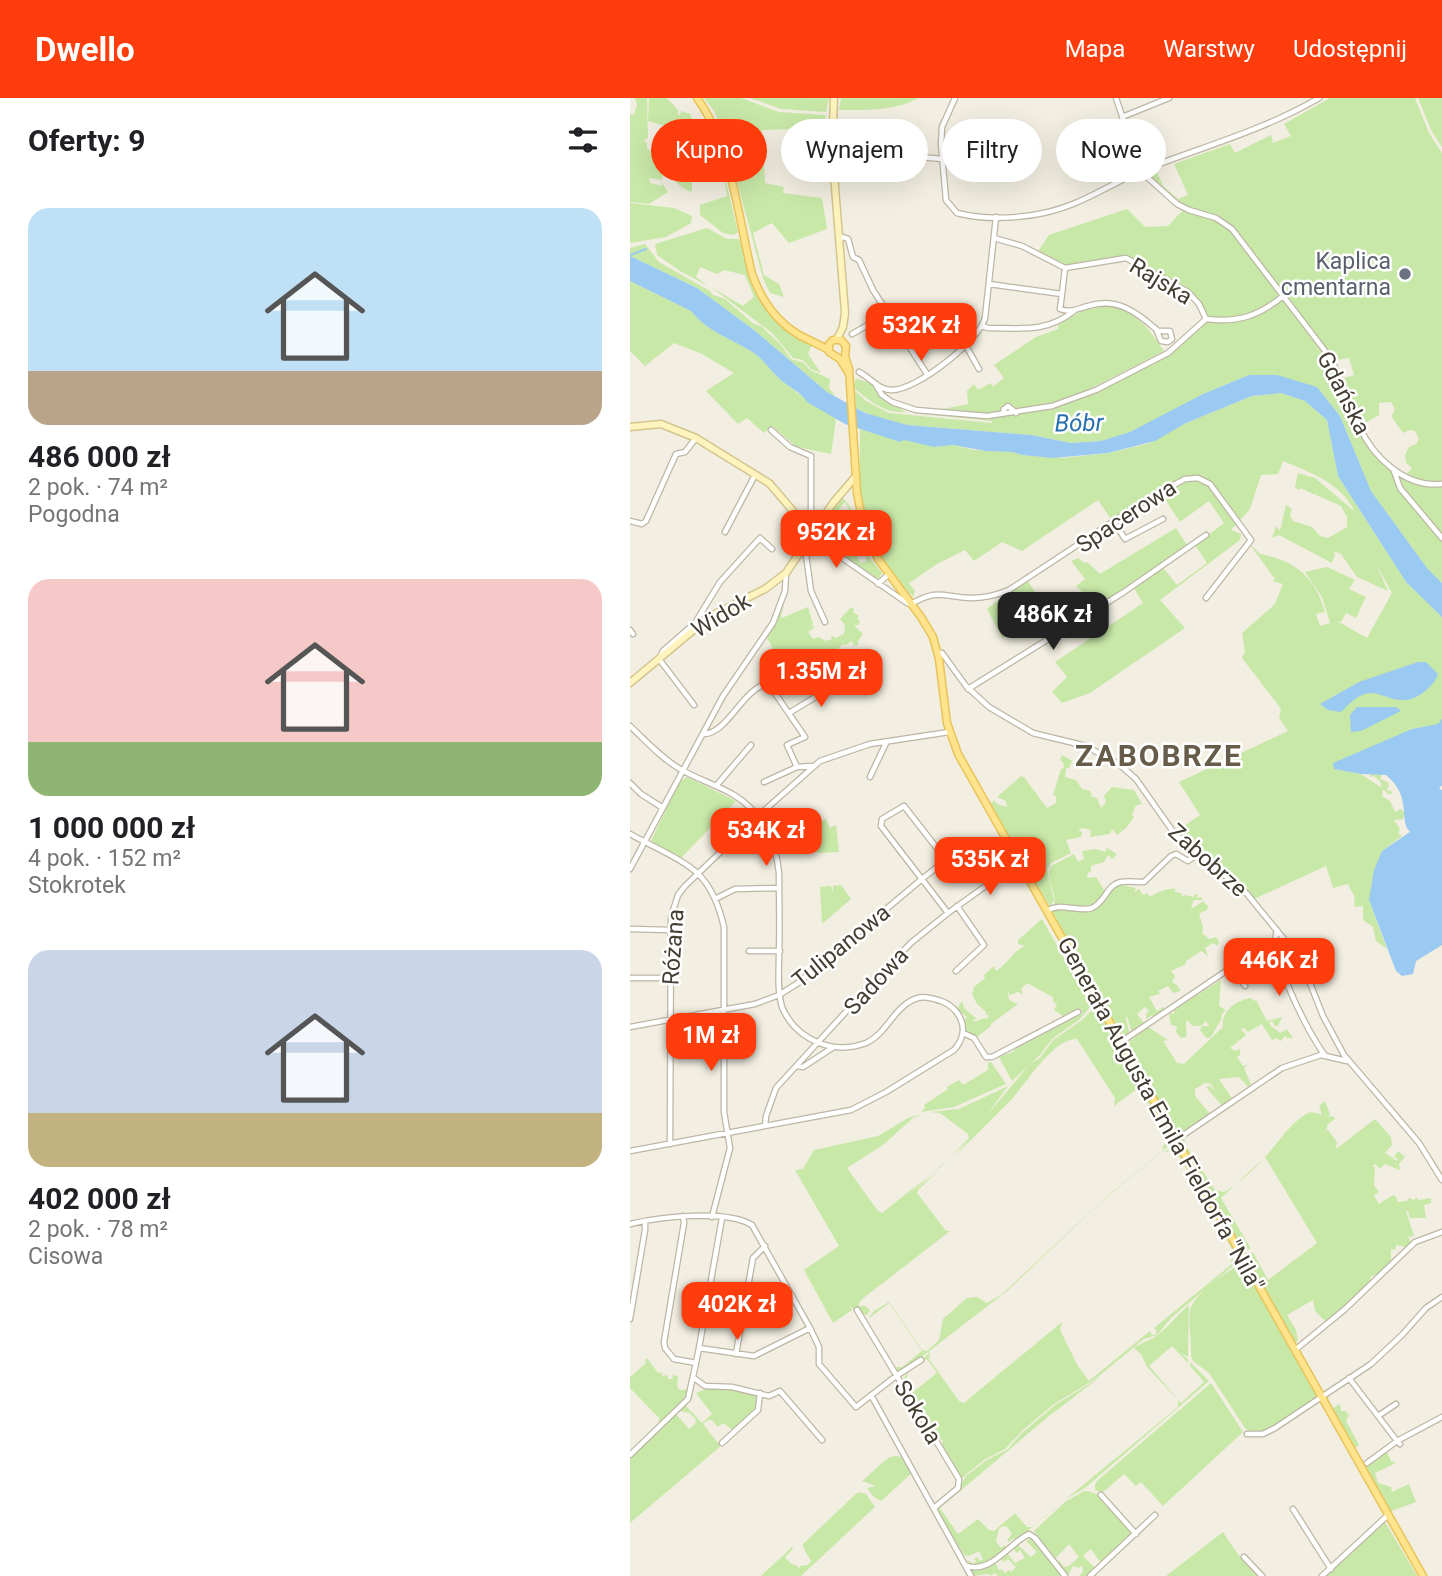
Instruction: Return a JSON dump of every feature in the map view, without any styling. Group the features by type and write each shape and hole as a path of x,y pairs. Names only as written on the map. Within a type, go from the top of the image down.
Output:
{"main road":[{"path":"697,98 709,116 721,145 752,274 764,301 778,319 796,333 828,350 831,355 841,355 837,341"},
{"path":"812,341 837,341"},
{"path":"828,350 837,341"},
{"name":"Generała Augusta Emila Fieldorfa \"Nila\"","path":"841,355 849,378 859,507 867,539 930,630 938,653 949,732 965,766 1423,1576"}],"street":[{"path":"833,119 834,98"},
{"path":"946,119 955,98"},
{"name":"Gdańska","path":"1116,98 1122,117"},
{"path":"1122,117 1169,98"},
{"path":"1166,162 1258,130 1319,98"},
{"path":"928,158 942,159"},
{"path":"835,182 845,313 837,341"},
{"path":"944,182 946,200 952,210 961,214 996,217 1058,209 1118,182"},
{"name":"Gdańska","path":"1152,182 1177,204 1228,225 1335,365 1363,435 1394,470 1419,482 1442,484"},
{"path":"859,372 876,385 888,390 898,389 944,365 982,326 996,217"},
{"path":"839,239 848,239 853,257"},
{"path":"982,326 1022,328 1059,323 1065,268 1022,246 994,239"},
{"path":"841,265 846,259 853,257 859,260 873,290 927,374"},
{"name":"Rajska","path":"1065,268 1126,258 1188,292 1199,304 1206,319"},
{"path":"989,284 1062,293"},
{"path":"876,385 882,395 901,407 947,414 1003,414 1008,406 1016,413 1052,406 1096,390 1168,354 1206,319 1231,320 1248,316 1268,309 1283,296"},
{"name":"Rajska","path":"1059,323 1075,311 1098,304 1114,303 1143,316 1156,329"},
{"name":"Rajska","path":"1060,309 1075,311"},
{"path":"852,334 889,313"},
{"path":"965,344 979,369"},
{"path":"630,427 662,424 696,438 777,490 799,518 813,525 811,456 790,447 771,430"},
{"path":"630,521 642,524 646,521 676,454 685,452 696,438"},
{"name":"Gdańska","path":"1394,470 1400,488 1442,538"},
{"path":"725,532 755,475"},
{"name":"Widok","path":"630,683 709,617 765,589 786,573 811,534 813,525 856,477"},
{"name":"Spacerowa","path":"911,604 934,593 977,598 1009,590 1149,498 1185,479 1198,478 1210,484 1251,540 1206,598"},
{"path":"1114,522 1125,539 1163,519"},
{"name":"Generała Augusta Emila Fieldorfa \"Nila\"","path":"811,534 878,584 911,604"},
{"path":"968,688 1113,598 1206,535"},
{"path":"694,705 659,659 663,651 695,623 720,582 760,538 772,548"},
{"path":"802,550 806,555 811,591 825,622"},
{"path":"630,869 727,690 773,623 785,592 786,573"},
{"path":"878,584 889,574"},
{"path":"700,599 705,603"},
{"name":"Zabobrze","path":"938,653 942,653 968,688 989,707 1027,730 1086,746 1119,765 1136,779 1172,831 1243,890 1278,930 1306,972 1323,1016 1348,1061 1419,1143 1442,1180"},
{"path":"789,713 845,679"},
{"path":"704,734 714,733 747,695 766,683 771,684 805,737 787,745 797,767"},
{"path":"630,726 665,760 683,772 736,796 757,817 774,844 779,888 779,995 786,1016 792,1024 802,1034 832,1048"},
{"name":"Różana","path":"670,1144 671,917 678,895 812,766 860,747 949,732"},
{"path":"870,777 887,742"},
{"path":"716,786 751,745"},
{"name":"Różana","path":"764,782 797,767 812,766"},
{"path":"630,783 641,794 663,808"},
{"path":"922,879 942,862 943,858 904,806 882,819 880,824 922,879 948,913"},
{"path":"630,834 698,874 715,900 724,933 724,1112 730,1148 712,1217"},
{"path":"1047,911 1058,906 1091,908 1102,900 1112,886 1120,882 1144,882 1171,856 1176,855 1188,861 1198,854"},
{"name":"Sadowa","path":"765,1126 774,1091 886,968 912,942 948,913 1019,862"},
{"name":"Tulipanowa","path":"630,1027 755,1004 779,995 798,983 922,879"},
{"path":"715,900 736,889 779,888"},
{"path":"956,971 984,945 957,906"},
{"path":"631,929 671,930"},
{"path":"1278,930 1276,939 1295,1005 1325,1055"},
{"path":"749,951 779,951"},
{"path":"1121,1042 1233,967 1245,986"},
{"path":"630,978 670,978"},
{"path":"630,1151 860,1107 954,1050 963,1033 962,1020 951,1006 942,1001 917,998 870,1040 854,1046 832,1048 803,1067 796,1066"},
{"path":"963,1033 974,1038 985,1056 990,1057 1078,1012"},
{"path":"1176,1140 1274,1072 1316,1056 1325,1055 1348,1061"},
{"path":"683,1216 665,1348 674,1359 696,1363"},
{"path":"630,1224 683,1216 722,1218 749,1223 754,1227 810,1328 819,1347 819,1364 856,1407 921,1360"},
{"path":"630,1455 686,1401 694,1378 722,1218"},
{"path":"630,1319 633,1285 645,1221"},
{"path":"1295,1350 1344,1310 1415,1242 1442,1232"},
{"path":"736,1354 753,1258 765,1245"},
{"path":"1247,1434 1259,1435 1271,1431 1371,1364 1426,1308 1442,1297"},
{"name":"Sokola","path":"857,1310 960,1480 956,1490 934,1508"},
{"path":"699,1348 754,1356 810,1328"},
{"path":"694,1378 705,1386 732,1387 769,1396 780,1391 822,1440"},
{"path":"1349,1378 1399,1442"},
{"path":"722,1443 758,1410 760,1392"},
{"path":"871,1395 971,1576"},
{"path":"1378,1416 1396,1404"},
{"path":"1367,1463 1442,1417"},
{"path":"1101,1494 1136,1534"},
{"path":"1293,1509 1331,1569"},
{"path":"1322,1576 1388,1514"},
{"path":"1090,1576 1156,1515"},
{"path":"965,1565 974,1569 985,1568 1024,1536 1030,1535 1065,1576"},
{"path":"1244,1557 1262,1576"}],"green space":[{"path":"635,98 647,98 648,138 643,141 647,142 647,149 651,150 650,183 662,186 662,182 668,192 649,204 630,202 630,114 634,115 637,105"},
{"path":"649,98 667,98 678,110 678,114 680,115 681,111 690,114 692,119 651,119 651,122 648,121"},
{"path":"704,98 741,98 779,112 826,115 825,119 781,119 781,129 767,130 767,119 717,119"},
{"path":"750,98 829,98 826,112 781,109"},
{"path":"841,98 919,98 890,108 839,110"},
{"path":"1330,98 1415,98 1429,133 1442,153 1442,583 1427,568 1371,491 1340,416 1317,387 1249,375 1203,394 1123,435 1101,441 1071,443 1031,435 907,425 875,417 856,408 855,391 866,401 889,413 992,423 911,413 993,418 1049,409 1168,353 1206,319 1196,298 1126,258 1065,268 1037,253 1049,235 1127,209 1145,227 1168,226 1184,209 1152,182 1161,182 1178,199 1188,195 1174,164 1230,144 1235,153 1271,135 1273,143 1291,136 1284,124","holes":["1327,358 1349,358 1354,375 1344,378 1362,425 1379,415 1379,403 1391,402 1395,410 1391,416 1403,433 1415,431 1419,439 1409,447 1405,455 1406,463 1412,468 1405,476 1373,450 1354,424"]},
{"path":"1418,98 1442,98 1442,147 1432,132"},
{"path":"692,182 692,192 685,189 677,183"},
{"path":"725,182 738,232 734,235 723,233 700,215 700,205 727,196"},
{"path":"737,182 765,182 784,187 783,193 822,198 827,229 789,243 772,223 753,233 764,275 779,284 784,297 770,293 763,278"},
{"path":"630,203 674,208 692,216 691,223 666,237 630,243"},
{"path":"707,228 727,239 739,239 749,277 759,299 773,317 812,344 808,354 821,373 811,369 803,360 793,358 772,333 711,287 743,306 754,297 745,275 724,270 717,274 700,267 696,277 708,286 657,255 655,244"},
{"path":"645,244 659,262 713,295 725,299 754,324 761,326 791,359 804,363 810,370 830,379 829,388 835,396 697,288 630,256 630,248"},
{"path":"630,281 691,311 712,330 754,353 782,381 836,419 831,454 797,447 772,426 764,433 747,418 738,424 706,391 734,373 702,354 674,343 645,366 630,351"},
{"path":"1105,306 1125,311 1140,321 1164,351 1072,398 1017,410 1013,405 1007,404 1002,412 987,414 938,410 968,404 967,391 974,384 978,390 991,383 993,387 1004,378 994,365 1036,337 1058,329 1058,325 1082,311"},
{"path":"857,379 871,383 883,397 905,412 891,411 871,401 854,388"},
{"path":"1281,393 1305,401 1327,420 1338,476 1406,582 1442,617 1442,724 1412,729 1334,769 1361,774 1382,788 1380,781 1370,777 1370,774 1382,775 1380,779 1389,783 1387,791 1390,790 1393,794 1388,794 1383,789 1382,796 1390,801 1395,812 1401,809 1405,813 1403,819 1394,820 1400,829 1398,833 1402,836 1382,851 1369,900 1387,949 1376,941 1373,927 1363,920 1363,906 1355,907 1354,896 1348,884 1333,888 1326,866 1252,900 1174,833 1200,815 1179,782 1288,731 1279,718 1279,706 1242,658 1245,652 1242,633 1275,604 1283,584 1272,581 1275,579 1251,546 1248,547 1250,544 1260,554 1293,565 1309,579 1325,612 1316,614 1320,626 1330,623 1322,597 1305,572 1327,567 1355,580 1349,589 1366,597 1356,618 1346,613 1341,622 1337,621 1367,638 1392,593 1376,564 1388,591 1357,577 1341,554 1334,551 1332,563 1279,535 1272,538 1276,526 1280,531 1286,505 1292,509 1290,515 1293,521 1312,527 1320,536 1328,538 1347,527 1347,517 1341,506 1316,495 1318,490 1315,495 1295,488 1298,473 1315,478 1354,511 1342,493 1314,474 1283,461 1278,474 1261,475 1250,509 1231,530 1241,534 1240,540 1160,600 1185,628 1090,693 1062,703 1052,692 1067,677 1055,662 1143,603 1132,585 1096,606 1076,586 1085,579 1071,561 1078,558 1084,563 1087,562 1100,574 1176,528 1187,545 1161,565 1177,585 1207,563 1195,545 1224,523 1209,501 1180,522 1165,499 1149,498 1113,522 1098,500 1022,551 1002,542 974,561 965,550 937,564 909,583 915,591 913,597 880,554 867,526 864,512 860,485 860,429 934,447 953,445 974,450 1062,458 1109,453 1150,443 1186,423 1252,396"},
{"path":"842,498 851,509 857,526 857,558 861,563 867,561 866,554 882,573 879,578 875,578 846,557 856,540 845,502 829,522 823,524 824,534 822,524"},
{"path":"1027,580 1046,608 1003,639 987,609 1002,597 1002,593"},
{"path":"785,598 781,617 808,607 813,624 806,628 813,625 814,628 808,632 813,639 819,637 826,641 832,639 831,635 836,638 844,634 845,625 840,619 851,607 860,621 858,625 854,625 863,634 858,645 854,646 852,641 843,644 804,670 798,669 796,675 791,678 784,676 784,669 775,677 775,665 771,672 767,670 769,665 764,656 778,658 766,636"},
{"path":"1062,755 1072,761 1069,768 1066,768 1065,777 1076,780 1082,789 1090,791 1090,796 1097,798 1101,808 1106,802 1104,796 1112,787 1134,790 1142,804 1136,805 1132,815 1134,817 1117,835 1112,829 1110,834 1090,837 1091,830 1083,828 1078,830 1082,832 1081,837 1066,840 1071,853 1051,863 1047,870 1054,900 1050,906 1027,869 1043,856 1025,867 991,803 994,800 1007,807 1006,801 997,797 1021,776 1047,808 1056,803 1056,796 1053,795 1061,769 1064,768 1060,760"},
{"path":"687,777 736,801 680,859 651,841 679,782"},
{"path":"812,818 815,824 826,819 830,828 836,825 839,852 817,853 816,848 807,849 810,843 800,823"},
{"path":"1107,848 1117,854 1112,859 1108,855 1104,862 1091,866 1087,878 1096,877 1106,893 1101,899 1083,907 1054,905 1049,876 1051,866 1074,854 1078,862 1084,859 1082,851 1096,849 1105,852"},
{"path":"841,885 851,899 822,924 820,887 831,886 833,892 833,886"},
{"path":"1121,885 1136,888 1134,893 1139,889 1143,895 1147,893 1150,897 1173,889 1183,897 1198,895 1196,898 1201,897 1203,900 1194,900 1191,907 1203,901 1208,906 1207,910 1199,914 1202,933 1209,939 1216,937 1219,941 1218,946 1213,943 1205,948 1208,956 1201,951 1186,961 1186,964 1171,971 1175,976 1172,982 1181,991 1173,993 1168,986 1158,991 1160,994 1149,997 1157,1011 1163,1007 1166,1010 1155,1018 1152,1015 1146,1019 1149,1011 1145,1007 1137,1014 1144,1023 1152,1019 1132,1034 1127,1016 1130,1035 1125,1037 1119,1033 1052,911 1094,909 1111,889"},
{"path":"1042,919 1091,1006 1080,1019 1052,1039 1040,1055 1012,1081 999,1057 1015,1051 1013,1050 1083,1013 1080,1008 1063,1016 1054,1010 1057,1005 1053,997 1027,983 1021,989 1023,995 1018,992 1010,995 1008,991 1009,1000 1018,1004 978,1036 978,1042 965,1029 964,1020 967,1017 957,1009 962,1001 965,1009 977,1019 973,1020 974,1022 988,1019 989,1016 985,1016 986,1012 977,1004 972,994 974,987 994,966 996,971 1025,946 1018,944 1018,940"},
{"path":"1221,980 1219,1006 1226,1010 1212,1036 1206,1038 1200,1030 1202,1026 1209,1026 1206,1021 1201,1026 1193,1026 1187,1020 1186,1037 1181,1038 1176,1032 1177,1026 1171,1025 1169,1015 1174,1014 1174,1010 1198,994 1201,996 1200,993"},
{"path":"1251,998 1256,1000 1267,1021 1282,1017 1278,1026 1272,1021 1270,1025 1280,1033 1287,1029 1293,1038 1286,1038 1286,1035 1281,1041 1277,1038 1272,1040 1262,1024 1248,1032 1244,1028 1241,1029 1246,1035 1230,1048 1235,1051 1240,1049 1240,1055 1237,1057 1243,1066 1248,1065 1244,1068 1251,1084 1248,1087 1239,1077 1219,1079 1233,1100 1223,1107 1206,1087 1210,1086 1216,1092 1211,1084 1205,1083 1195,1089 1195,1096 1211,1115 1180,1136 1177,1135 1126,1044 1148,1027 1168,1040 1163,1041 1177,1063 1184,1064 1223,1027 1224,1016 1230,1008"},
{"path":"1096,1006 1173,1142 1101,1202 1007,1291 919,1359 898,1371 893,1367 902,1367 922,1351 889,1303 868,1319 874,1311 889,1302 922,1350 927,1351 939,1340 943,1319 967,1298 977,1297 987,1303 1001,1295 1105,1198 1163,1150 1163,1146 1170,1140 1141,1091 1134,1091 1114,1106 1115,1098 1077,1039 1068,1041 1049,1054 1010,1101 955,1156 969,1140 949,1158 969,1138 968,1134 940,1113 930,1112 959,1109 1008,1086 987,1115 1030,1064 1040,1058 1053,1040 1082,1020"},
{"path":"991,1062 1006,1084 954,1107 921,1112 925,1108 924,1105 948,1089 947,1087 959,1080 963,1085 988,1070 988,1063"},
{"path":"1325,1101 1330,1114 1328,1117 1333,1116 1335,1119 1328,1124 1326,1131 1328,1130 1337,1142 1336,1149 1375,1119 1391,1137 1392,1145 1385,1153 1397,1161 1394,1157 1398,1151 1405,1157 1399,1164 1400,1170 1385,1164 1379,1169 1376,1164 1372,1166 1375,1167 1374,1185 1379,1192 1374,1196 1379,1204 1393,1195 1398,1202 1407,1201 1409,1198 1414,1200 1417,1197 1418,1200 1431,1198 1431,1203 1424,1205 1426,1218 1410,1218 1406,1211 1414,1236 1408,1237 1412,1243 1407,1247 1396,1245 1395,1250 1391,1249 1391,1263 1382,1272 1370,1277 1371,1283 1327,1323 1315,1311 1313,1300 1287,1315 1296,1330 1298,1341 1295,1342 1251,1267 1249,1257 1253,1252 1268,1280 1317,1243 1265,1157 1300,1118 1310,1113 1322,1115 1319,1106"},
{"path":"925,1113 913,1118 883,1145 847,1168 882,1213 932,1174 909,1194 937,1172 917,1193 946,1231 950,1231 861,1300 858,1306 865,1306 870,1310 867,1315 849,1306 852,1310 833,1323 804,1270 839,1246 795,1170 803,1169 814,1150 878,1136 908,1118"},
{"path":"1184,1137 1186,1146 1215,1190 1224,1192 1235,1184 1221,1198 1251,1249 1243,1250 1181,1141"},
{"path":"1175,1145 1240,1260 1172,1317 1157,1335 1144,1339 1094,1380 1054,1404 1005,1449 984,1460 961,1479 940,1444 942,1439 938,1441 903,1379 908,1372 906,1381 913,1392 937,1373 924,1358 930,1352 929,1359 959,1401 964,1403 1062,1322 1060,1330 1078,1366 1089,1381 1150,1331 1155,1335 1157,1331 1154,1328 1232,1264 1231,1259 1236,1256 1180,1158 1170,1151 1164,1152"},
{"path":"1242,1263 1318,1397 1282,1423 1262,1432 1245,1428 1209,1373 1193,1361 1191,1356 1192,1305 1211,1284"},
{"path":"1189,1305 1188,1357 1179,1352 1188,1359 1188,1363 1172,1346 1149,1366 1181,1403 1204,1382 1190,1366 1190,1362 1209,1381 1085,1488 1066,1499 1178,1407 1178,1400 1147,1367 1141,1354 1134,1348 1159,1334"},
{"path":"647,1358 658,1373 662,1372 662,1376 668,1375 668,1379 672,1379 673,1375 678,1376 677,1387 680,1390 690,1389 684,1401 659,1424 659,1418 630,1388 630,1377 646,1363"},
{"path":"1099,1378 1049,1416 940,1508 958,1534 978,1519 989,1530 994,1531 1015,1513 1027,1527 1032,1527 1062,1502 1017,1540 1007,1540 1012,1534 1007,1527 999,1529 996,1542 1001,1548 1005,1545 1007,1549 983,1567 969,1565 967,1560 974,1564 977,1557 980,1561 983,1559 979,1551 969,1556 964,1555 938,1513 940,1504 959,1489 966,1476 987,1460 1008,1449 1055,1405"},
{"path":"1211,1383 1243,1432 1163,1506 1141,1482 1136,1486 1124,1474 1102,1493 1095,1490 1097,1481"},
{"path":"709,1388 730,1388 757,1394 756,1410 734,1431 723,1423 718,1427 712,1420 703,1424 722,1445 630,1523 630,1456 675,1413 689,1429 695,1424 696,1420 690,1413 679,1411 685,1405 702,1423 712,1414 696,1393"},
{"path":"1327,1396 1333,1408 1340,1404 1341,1411 1349,1415 1346,1421 1359,1445 1355,1448 1365,1466 1386,1450 1391,1461 1396,1463 1375,1473 1378,1483 1391,1487 1392,1492 1409,1484 1416,1502 1425,1499 1391,1511 1388,1510 1328,1403"},
{"path":"904,1457 912,1473 881,1501 867,1488 876,1486 862,1481 888,1458"},
{"path":"1084,1491 1092,1492 1106,1501 1133,1534 1101,1563 1091,1549 1083,1556 1096,1569 1087,1576 1079,1576 1083,1572 1082,1565 1079,1568 1073,1566 1066,1575 1057,1564 1059,1560 1064,1567 1079,1557 1069,1544 1054,1560 1034,1531 1065,1502"},
{"path":"858,1492 866,1494 875,1507 801,1576 761,1576 792,1547 785,1557 791,1564 799,1569 800,1566 808,1565 811,1561 803,1544"},
{"path":"1385,1522 1417,1576 1323,1576"},
{"path":"1223,1532 1257,1576 1166,1576"},
{"path":"1026,1536 1032,1536 1063,1576 998,1576 995,1573 990,1576 973,1576 970,1570 981,1570 995,1562 999,1570 1011,1572 1016,1567 1008,1559 1004,1562 1001,1559 1008,1554 1015,1563 1025,1558 1020,1550 1017,1553 1013,1549 1018,1545 1031,1557 1037,1552 1026,1541 1032,1538"}],"water":[{"path":"630,256 697,288 754,330 827,392 865,413 907,425 1031,435 1071,443 1101,441 1130,432 1203,394 1249,375 1277,375 1317,387 1340,416 1371,491 1427,568 1442,583 1442,617 1406,582 1338,476 1327,420 1305,401 1281,393 1252,396 1186,423 1155,441 1108,453 1053,458 953,445 934,447 904,440 900,442 845,424 807,402 754,353 712,330 691,311 630,281"},
{"path":"1418,662 1426,662 1438,674 1429,688 1414,698 1400,700 1370,693 1354,700 1341,712 1328,710 1320,704 1359,682"},
{"path":"1357,707 1396,707 1401,711 1361,731 1351,732 1350,715"},
{"path":"1442,719 1442,785 1439,789 1442,790 1442,945 1416,961 1413,974 1402,976 1396,971 1369,900 1374,870 1382,851 1410,832 1405,821 1402,800 1394,783 1386,775 1334,769 1333,763 1412,729 1438,724"}],"waterway":[{"path":"630,255 646,249"}],"place":[{"name":"Kaplica cmentarna","path":"1405,274"}],"district":[{"name":"ZABOBRZE","path":"1159,756"}],"water label":[{"name":"Bóbr","path":"1079,423"}]}
